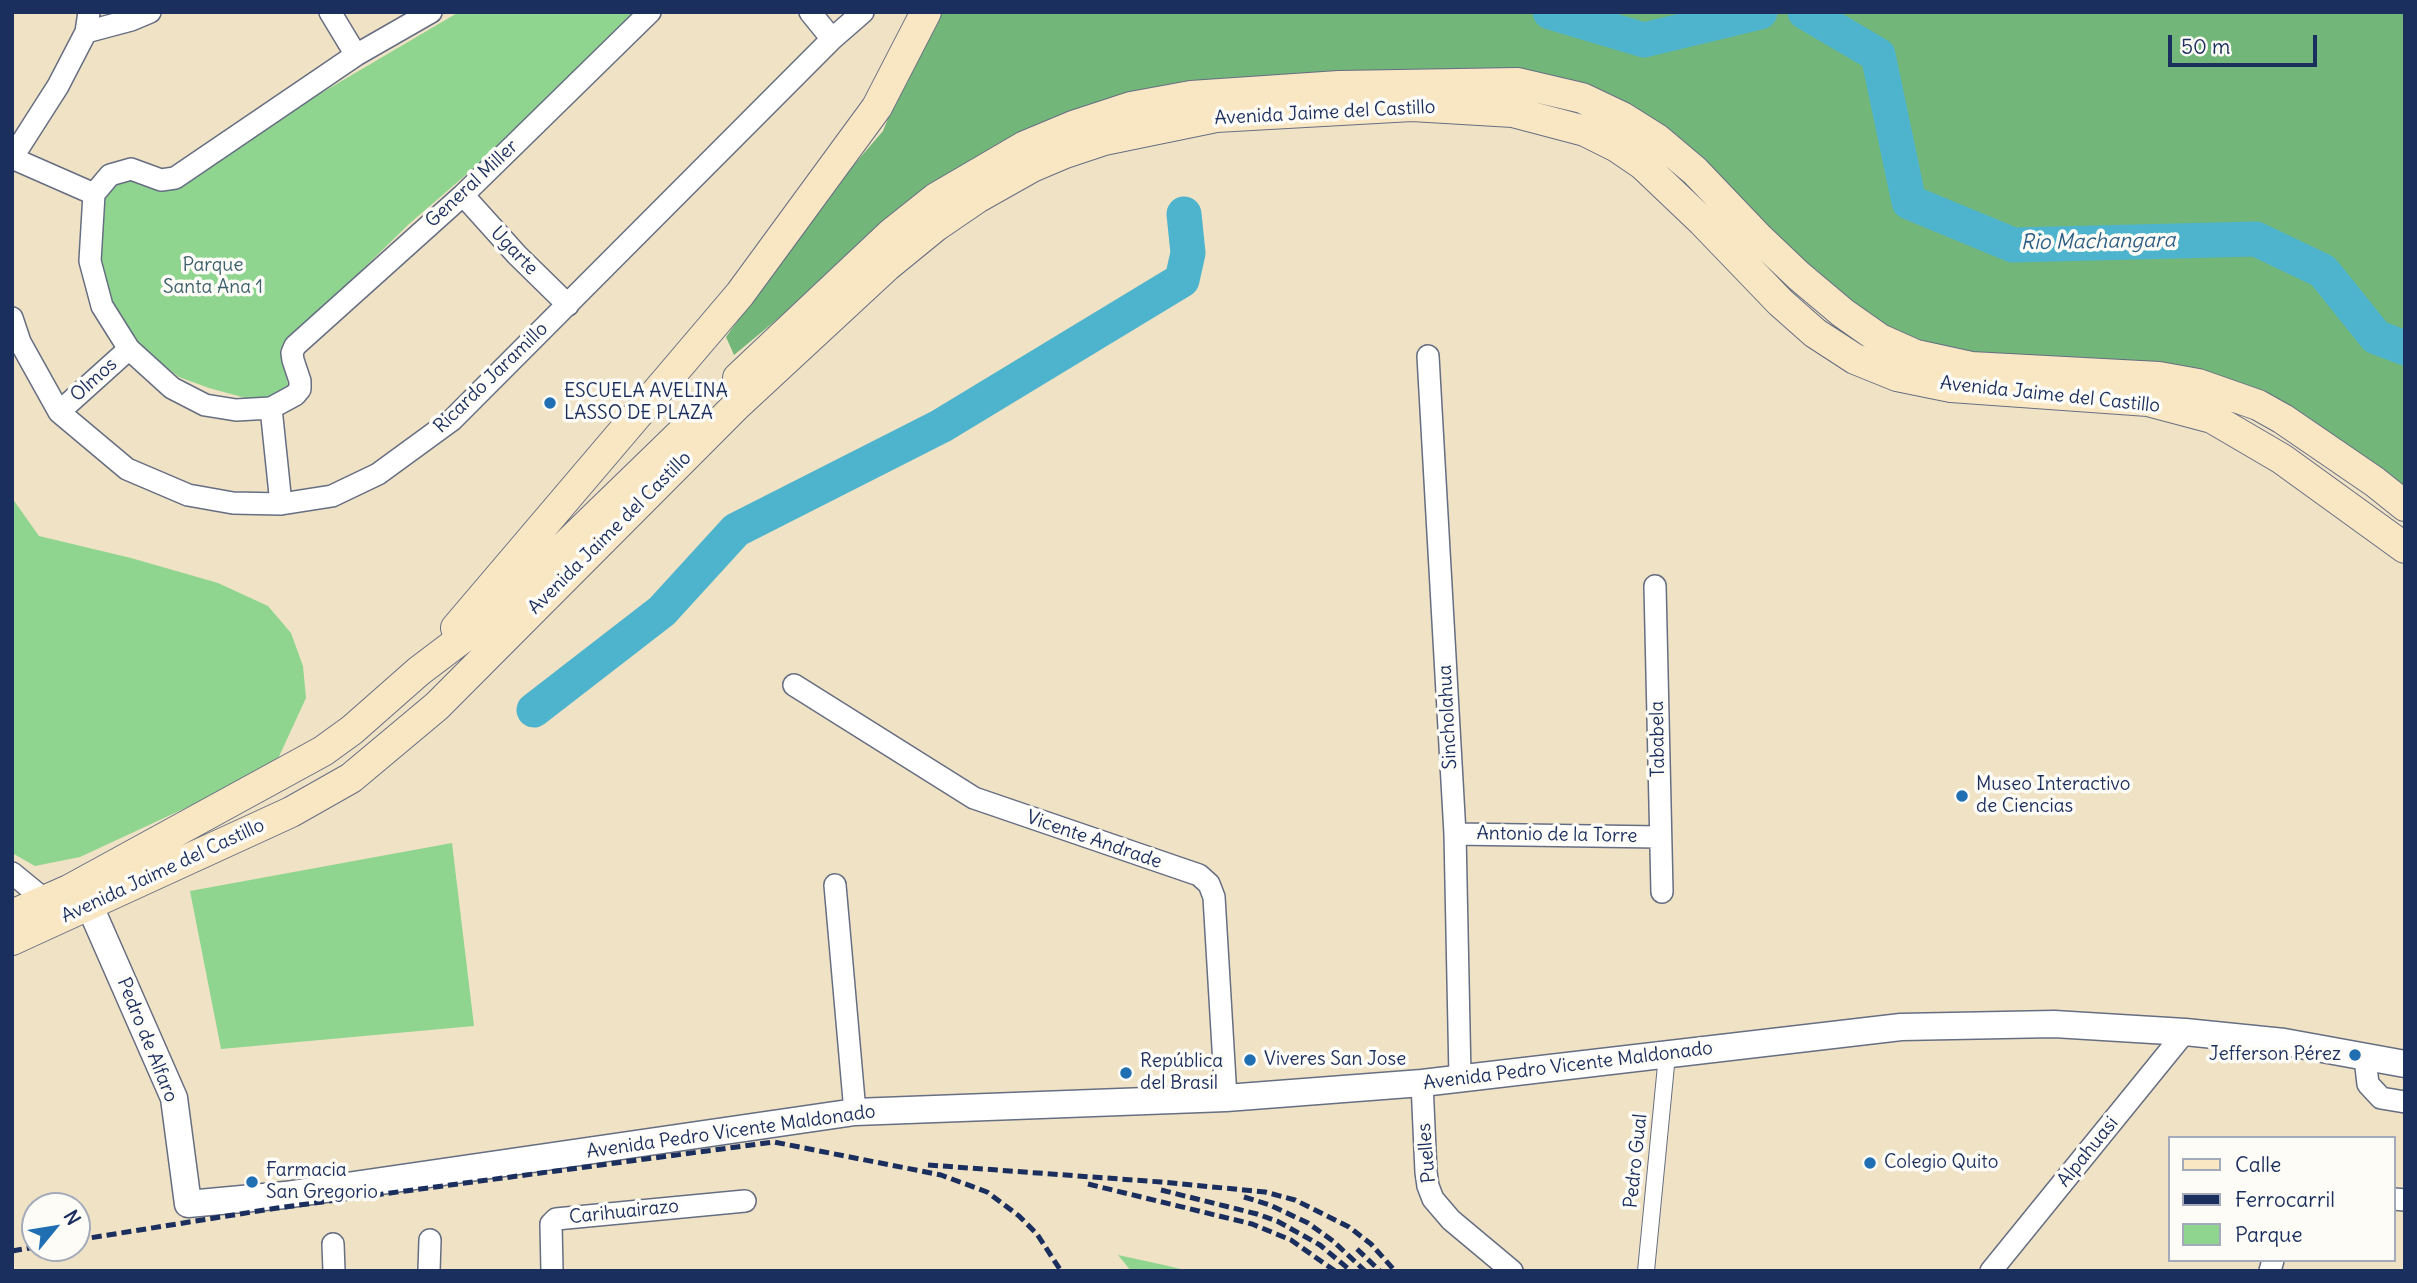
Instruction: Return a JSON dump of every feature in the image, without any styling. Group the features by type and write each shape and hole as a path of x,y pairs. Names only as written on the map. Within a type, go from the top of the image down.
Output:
{"main road":[{"path":"419,671 740,294 877,107 926,12"},
{"name":"Avenida Jaime del Castillo","path":"85,895 323,751 352,730 419,671 497,612 828,291 892,233 936,198 1025,146 1073,126 1131,107 1191,96 1339,86 1518,83 1581,98 1622,117 1657,139 1695,171 1799,276 1843,313 1880,339 1916,355 1971,367 2159,377 2198,384 2258,405 2275,414 2375,482 2405,506"},
{"name":"Avenida Jaime del Castillo","path":"12,940 53,909 324,795 351,778 398,740 473,672 737,405 887,266 936,226 977,198 1032,167 1065,153 1104,140 1216,117 1412,106 1513,111 1585,131 1642,163 1780,302 1815,333 1855,359 1897,376 1951,387 2148,401 2212,418 2282,459 2405,548"},
{"name":"Avenida Jaime del Castillo","path":"12,915 53,909"}],"street":[{"path":"94,194 12,158 58,86 88,22 131,20 150,12"},
{"path":"330,12 356,55"},
{"path":"281,504 271,408 236,410 205,405 172,388 129,349 102,306 90,261 94,194 110,175 131,169 161,180 175,177 356,55 431,12"},
{"name":"General Miller","path":"271,408 295,395 300,389 292,353 295,346 463,195 650,12"},
{"path":"810,12 832,39"},
{"name":"Ricardo Jaramillo","path":"12,318 20,342 58,412 127,468 188,495 233,503 281,504 332,496 378,474 452,421 832,39 863,12"},
{"name":"Ugarte","path":"463,195 517,255 568,305"},
{"name":"Olmos","path":"58,412 129,349"},
{"name":"Sincholahua","path":"1429,356 1455,834 1460,1077"},
{"name":"Tababela","path":"1655,586 1662,892"},
{"name":"Vicente Andrade","path":"794,685 974,798 1199,875 1209,884 1214,897 1226,1098"},
{"name":"Antonio de la Torre","path":"1455,834 1660,837"},
{"path":"12,873 53,909"},
{"path":"835,885 855,1112"},
{"name":"Pedro de Alfaro","path":"85,895 174,1098 188,1204"},
{"name":"Avenida Pedro Vicente Maldonado","path":"188,1204 285,1195 855,1112 1226,1098 1422,1083 1902,1027 2054,1024 2185,1032 2284,1042 2405,1064"},
{"name":"Alpahuasi","path":"1991,1271 2185,1032"},
{"name":"Pedro Gual","path":"1646,1271 1667,1055"},
{"path":"2365,1058 2368,1084 2381,1098 2405,1102"},
{"name":"Puelles","path":"1422,1083 1426,1172 1433,1199 1451,1220 1512,1271"},
{"name":"Carihuairazo","path":"552,1271 551,1224 556,1219 745,1200"},
{"path":"429,1271 430,1240"},
{"path":"333,1244 334,1271"}],"green space":[{"name":"Parque Santa Ana 1","path":"459,12 639,12 491,153 409,224 280,350 291,397 253,400 209,388 179,377 146,351 119,321 102,270 98,229 106,194 127,176 167,188 248,136"},
{"path":"941,12 2405,12 2405,505 2287,417 1973,364 1883,335 1664,131 1482,73 936,188 734,355 726,337 821,203 883,131 895,101"},
{"path":"12,498 39,536 218,583 268,606 291,633 303,666 306,698 276,763 248,779 80,857 35,866 12,853"},
{"path":"452,843 474,1026 221,1049 190,891"},
{"path":"1118,1255 1164,1265 1189,1271 1131,1271"}],"waterway":[{"name":"Rio Machangara","path":"1550,12 1644,40 1760,12"},
{"name":"Rio Machangara","path":"1805,12 1878,55 1909,202 2013,245 2256,239 2323,271 2376,337 2405,348"},
{"path":"534,710 662,611 736,530 941,426 1182,280 1188,253 1184,214"}],"railway":[{"path":"91,1238 277,1208 774,1142 941,1175 987,1192 1019,1216 1037,1234 1061,1271"},
{"path":"928,1165 1265,1192 1295,1200 1349,1227 1371,1244 1395,1271"},
{"path":"1088,1184 1252,1224 1291,1240 1335,1271"},
{"path":"1161,1190 1277,1221 1320,1245 1351,1271"},
{"path":"1244,1197 1270,1205 1308,1223 1333,1241 1365,1271"},
{"path":"12,1251 21,1249"},
{"path":"1357,1249 1380,1271"}],"place":[{"name":"ESCUELA AVELINA LASSO DE PLAZA","path":"550,403"},
{"name":"Museo Interactivo de Ciencias","path":"1962,796"},
{"name":"Jefferson Pérez","path":"2355,1055"},
{"name":"Viveres San Jose","path":"1250,1060"},
{"name":"República del Brasil","path":"1126,1073"},
{"name":"Colegio Quito","path":"1870,1163"},
{"name":"Farmacia San Gregorio","path":"252,1182"}]}
